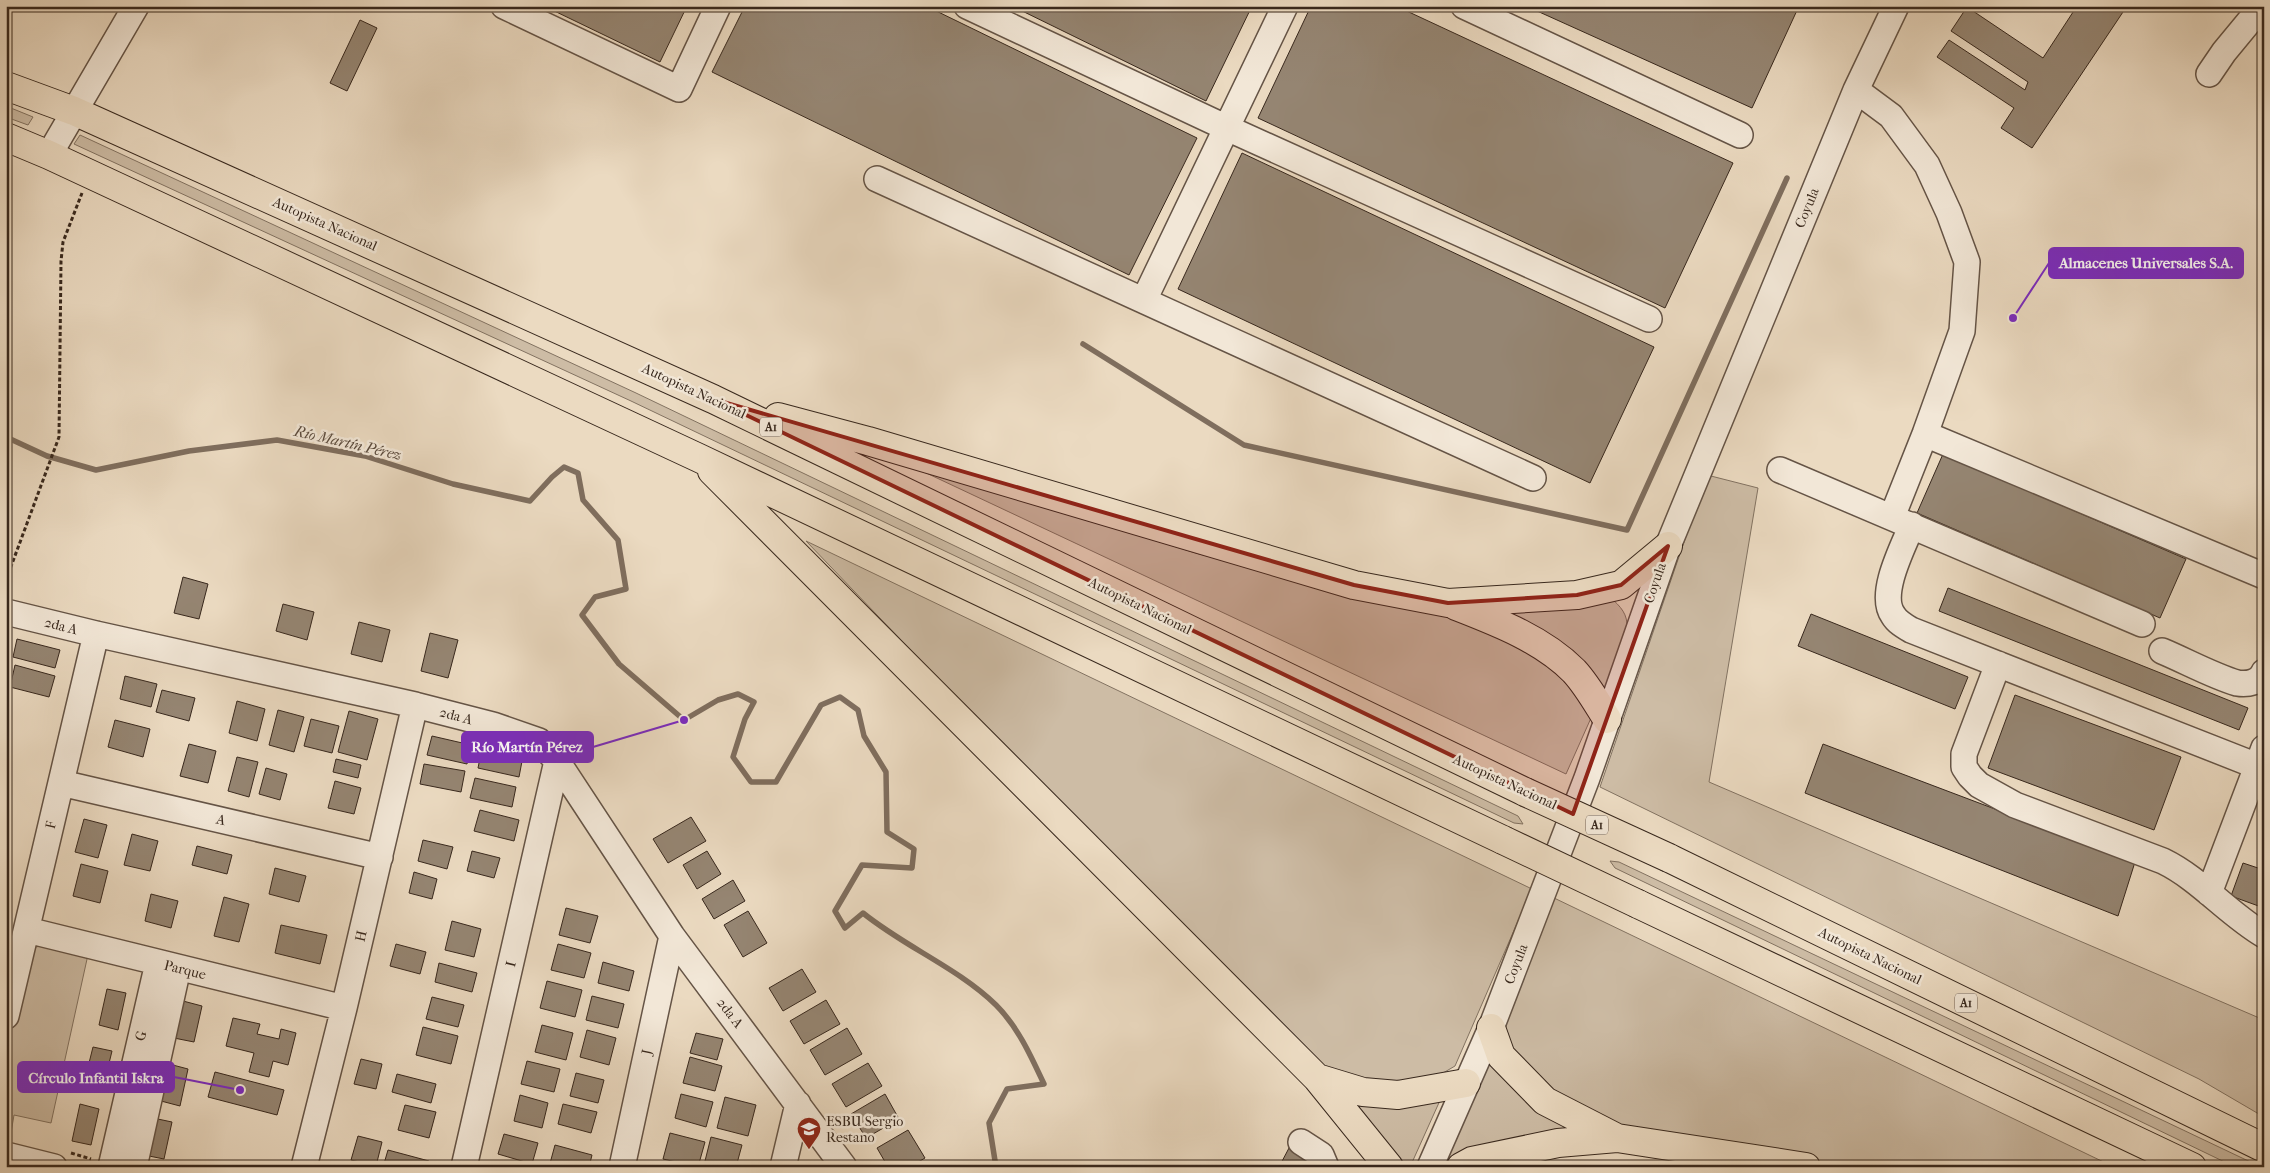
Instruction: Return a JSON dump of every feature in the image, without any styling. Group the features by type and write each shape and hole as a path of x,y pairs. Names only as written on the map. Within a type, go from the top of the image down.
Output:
{"highway":[{"name":"Autopista Nacional","path":"6,86 74,111 713,399 1525,792 1669,858 2264,1148"},
{"path":"6,137 90,174 699,458 2192,1167"},
{"path":"713,399 868,441 1354,585 1448,603 1508,627 1539,644 1574,671 1607,719"},
{"path":"699,458 1317,1078 1389,1167"},
{"path":"1448,603 1577,594 1620,585 1668,546"},
{"path":"1491,1028 1501,1056 1545,1101 1616,1138"},
{"path":"1317,1078 1363,1092 1398,1095 1466,1083"},
{"path":"1461,1167 1472,1161 1558,1143 1616,1138 1806,1167"}],"street":[{"path":"48,155 136,6"},
{"path":"504,6 679,89 718,6"},
{"path":"967,6 1227,128 1649,320"},
{"path":"1144,300 1285,6"},
{"path":"1464,6 1740,134"},
{"name":"Coyula","path":"1430,1167 1491,1028 1587,778 1668,546 1856,90 1896,6"},
{"path":"2209,74 2224,52 2262,6"},
{"path":"1856,90 1890,116 1927,165 1949,213 1967,262 1962,332 1925,434 1902,521 1888,590 1888,603 1892,614 1900,623 1911,630 1998,664 2260,757 2209,893"},
{"path":"877,179 1533,478"},
{"path":"1925,434 2264,576"},
{"path":"1780,470 2142,624"},
{"name":"2da A","path":"6,612 415,705 493,725 539,741 557,761 672,936 844,1167"},
{"name":"F","path":"6,1016 96,634"},
{"path":"2162,651 2238,683 2257,681 2261,679 2264,672"},
{"path":"1998,664 1964,754 1964,767 1970,776 1979,785 2015,806 2181,870 2247,925 2264,935"},
{"name":"H","path":"304,1167 344,1008 415,705"},
{"name":"I","path":"464,1167 557,761"},
{"name":"A","path":"61,783 380,857"},
{"name":"Parque","path":"27,930 344,1008"},
{"name":"J","path":"622,1167 672,936"},
{"name":"G","path":"111,1167 168,966"},
{"name":"G","path":"134,1167 168,966"},
{"path":"783,1167 798,1104"},
{"path":"1301,1142 1321,1155 1326,1167"},
{"path":"6,1155 54,1167"}],"path":[{"path":"6,580 59,437 61,261 63,242 90,174"}],"highlighted area":[{"path":"713,399 1354,585 1448,603 1577,595 1621,585 1668,546 1573,814"}],"shaded area":[{"path":"6,106 33,117 28,125 6,117"},
{"path":"80,135 636,393 1518,816 1523,824 1514,823 631,401 74,144"},
{"path":"905,463 1199,554 1446,614 1503,637 1547,664 1580,698 1591,718 1566,774"},
{"path":"1707,475 1758,488 1709,782 2264,1020 2264,1117 2199,1079 1600,787"},
{"path":"806,541 1532,889 1455,1066 1431,1080 1372,1085 1320,1065 1019,763"},
{"path":"1610,597 1623,611 1627,629 1606,696 1492,607"},
{"path":"1610,861 1619,862 2261,1167 2235,1167 1615,868"},
{"path":"1552,897 2114,1167 1850,1167 1609,1126 1547,1089 1507,1042 1499,1022"},
{"path":"40,946 89,950 51,1123 14,1115 10,1139 6,1138 6,1034 23,959 32,948"},
{"path":"1490,1048 1583,1133 1468,1156 1447,1167 1438,1167"},
{"path":"1349,1096 1442,1096 1410,1167 1400,1167"}],"building":[{"path":"544,6 687,6 660,62"},
{"path":"745,6 926,6 1197,138 1129,275 712,72"},
{"path":"1012,6 1252,6 1206,101"},
{"path":"1311,6 1396,6 1733,163 1665,308 1258,118"},
{"path":"1526,6 1799,6 1752,108"},
{"path":"2077,6 2127,6 2032,148 2001,128 2014,108 1937,57 1949,40 2025,90 2028,82 1951,31 1967,7 2043,58"},
{"path":"360,20 377,28 347,91 330,83"},
{"path":"1242,153 1654,347 1590,483 1178,289"},
{"path":"1943,454 2186,559 2160,618 1917,513"},
{"path":"183,577 208,584 199,619 174,613"},
{"path":"1948,588 2248,708 2239,730 1939,611"},
{"path":"283,604 314,612 307,640 276,631"},
{"path":"1811,614 1968,677 1955,709 1798,646"},
{"path":"359,622 390,630 382,662 351,654"},
{"path":"430,633 458,640 448,678 421,671"},
{"path":"17,639 60,650 55,668 13,657"},
{"path":"15,665 55,676 49,697 10,687"},
{"path":"125,676 157,684 151,707 120,699"},
{"path":"162,690 195,698 189,721 156,712"},
{"path":"2015,695 2181,757 2154,830 1988,768"},
{"path":"237,701 265,709 257,741 229,733"},
{"path":"278,710 304,717 294,752 269,745"},
{"path":"349,711 378,719 367,760 338,752"},
{"path":"311,719 339,726 332,753 304,746"},
{"path":"115,720 150,729 143,757 108,747"},
{"path":"432,736 471,745 467,764 427,755"},
{"path":"189,744 216,751 208,783 180,776"},
{"path":"1823,744 2135,862 2118,916 1805,793"},
{"path":"482,748 523,756 519,777 478,768"},
{"path":"237,757 258,762 249,797 228,791"},
{"path":"336,759 361,765 358,778 333,772"},
{"path":"424,764 465,771 461,792 420,784"},
{"path":"266,768 287,774 280,800 259,794"},
{"path":"475,778 516,787 512,807 470,798"},
{"path":"335,781 361,788 354,814 328,808"},
{"path":"480,810 519,820 514,841 474,831"},
{"path":"691,817 706,841 668,863 653,839"},
{"path":"84,819 107,825 98,858 75,852"},
{"path":"132,834 158,841 150,871 124,865"},
{"path":"423,840 453,847 447,869 418,861"},
{"path":"197,846 232,855 227,874 192,865"},
{"path":"472,851 500,858 494,878 467,871"},
{"path":"707,851 721,874 697,889 683,865"},
{"path":"2243,863 2264,870 2264,908 2231,896"},
{"path":"81,864 108,871 100,903 73,896"},
{"path":"275,868 306,876 299,902 269,894"},
{"path":"414,872 437,879 432,899 409,893"},
{"path":"733,880 745,901 714,919 702,899"},
{"path":"151,894 178,901 171,928 145,921"},
{"path":"224,897 249,904 239,942 214,936"},
{"path":"566,908 598,916 590,943 559,935"},
{"path":"748,911 767,943 743,957 724,925"},
{"path":"452,921 481,929 474,957 445,950"},
{"path":"281,925 327,935 320,964 275,953"},
{"path":"396,944 426,952 420,974 390,966"},
{"path":"558,944 591,953 584,978 551,970"},
{"path":"603,962 634,971 629,991 598,983"},
{"path":"439,963 477,973 472,992 435,982"},
{"path":"802,969 816,992 783,1011 769,988"},
{"path":"547,981 582,990 575,1017 540,1008"},
{"path":"107,989 126,993 118,1030 99,1025"},
{"path":"592,996 624,1004 618,1028 586,1020"},
{"path":"432,997 464,1005 458,1027 426,1019"},
{"path":"826,1000 840,1024 804,1044 790,1021"},
{"path":"183,1001 202,1006 194,1042 174,1038"},
{"path":"233,1018 260,1024 257,1034 279,1039 281,1029 296,1033 288,1065 273,1061 269,1077 249,1072 254,1053 226,1046"},
{"path":"542,1025 573,1033 566,1060 535,1052"},
{"path":"423,1027 458,1036 451,1064 416,1055"},
{"path":"847,1028 862,1054 825,1075 810,1050"},
{"path":"587,1030 616,1038 609,1065 580,1057"},
{"path":"696,1033 723,1039 717,1060 690,1053"},
{"path":"93,1047 112,1051 103,1088 84,1083"},
{"path":"690,1057 722,1066 715,1091 683,1083"},
{"path":"361,1059 382,1064 376,1089 354,1084"},
{"path":"527,1061 560,1069 554,1092 521,1084"},
{"path":"868,1063 882,1086 846,1107 832,1084"},
{"path":"169,1064 188,1069 180,1106 161,1101"},
{"path":"215,1072 284,1090 277,1115 208,1097"},
{"path":"576,1073 604,1080 598,1103 570,1096"},
{"path":"397,1074 436,1084 431,1103 392,1092"},
{"path":"681,1094 713,1102 706,1127 675,1118"},
{"path":"885,1094 899,1119 866,1138 851,1114"},
{"path":"520,1095 548,1103 542,1128 514,1121"},
{"path":"725,1097 756,1105 748,1136 717,1128"},
{"path":"80,1104 99,1109 91,1145 72,1141"},
{"path":"563,1104 597,1112 591,1133 558,1124"},
{"path":"405,1105 436,1112 429,1138 398,1130"},
{"path":"153,1118 172,1122 164,1159 144,1155"},
{"path":"908,1130 925,1158 910,1167 888,1167 877,1148"},
{"path":"670,1133 705,1142 698,1167 663,1159"},
{"path":"504,1134 538,1143 532,1164 498,1154"},
{"path":"358,1136 382,1142 376,1166 351,1160"},
{"path":"711,1137 742,1145 736,1167 704,1165"},
{"path":"555,1145 592,1155 589,1167 549,1167"},
{"path":"1289,1148 1320,1165 1319,1167 1279,1167"},
{"path":"388,1150 429,1161 427,1167 383,1167"}],"waterway":[{"path":"1083,344 1244,445 1627,530 1787,178"},
{"name":"Río Martín Pérez","path":"6,437 47,456 96,470 189,451 277,440 365,456 453,484 530,501 564,467 578,473 583,500 618,540 626,589 595,597 582,615 619,664 684,720 718,700 738,694 754,702 745,719 733,757 751,782 776,782 821,705 840,697 858,710 864,736 886,772 887,832 914,849 912,868 862,865 835,911 845,928 863,913 896,937 965,980 996,1005 1017,1032 1044,1084 1007,1089 989,1123 996,1167"}],"place":[{"name":"Almacenes Universales S.A.","path":"2013,318"},
{"name":"Río Martín Pérez","path":"684,720"},
{"name":"Círculo Infantil Iskra","path":"240,1090"},
{"name":"ESBU Sergio Restano","path":"809,1150"}]}
